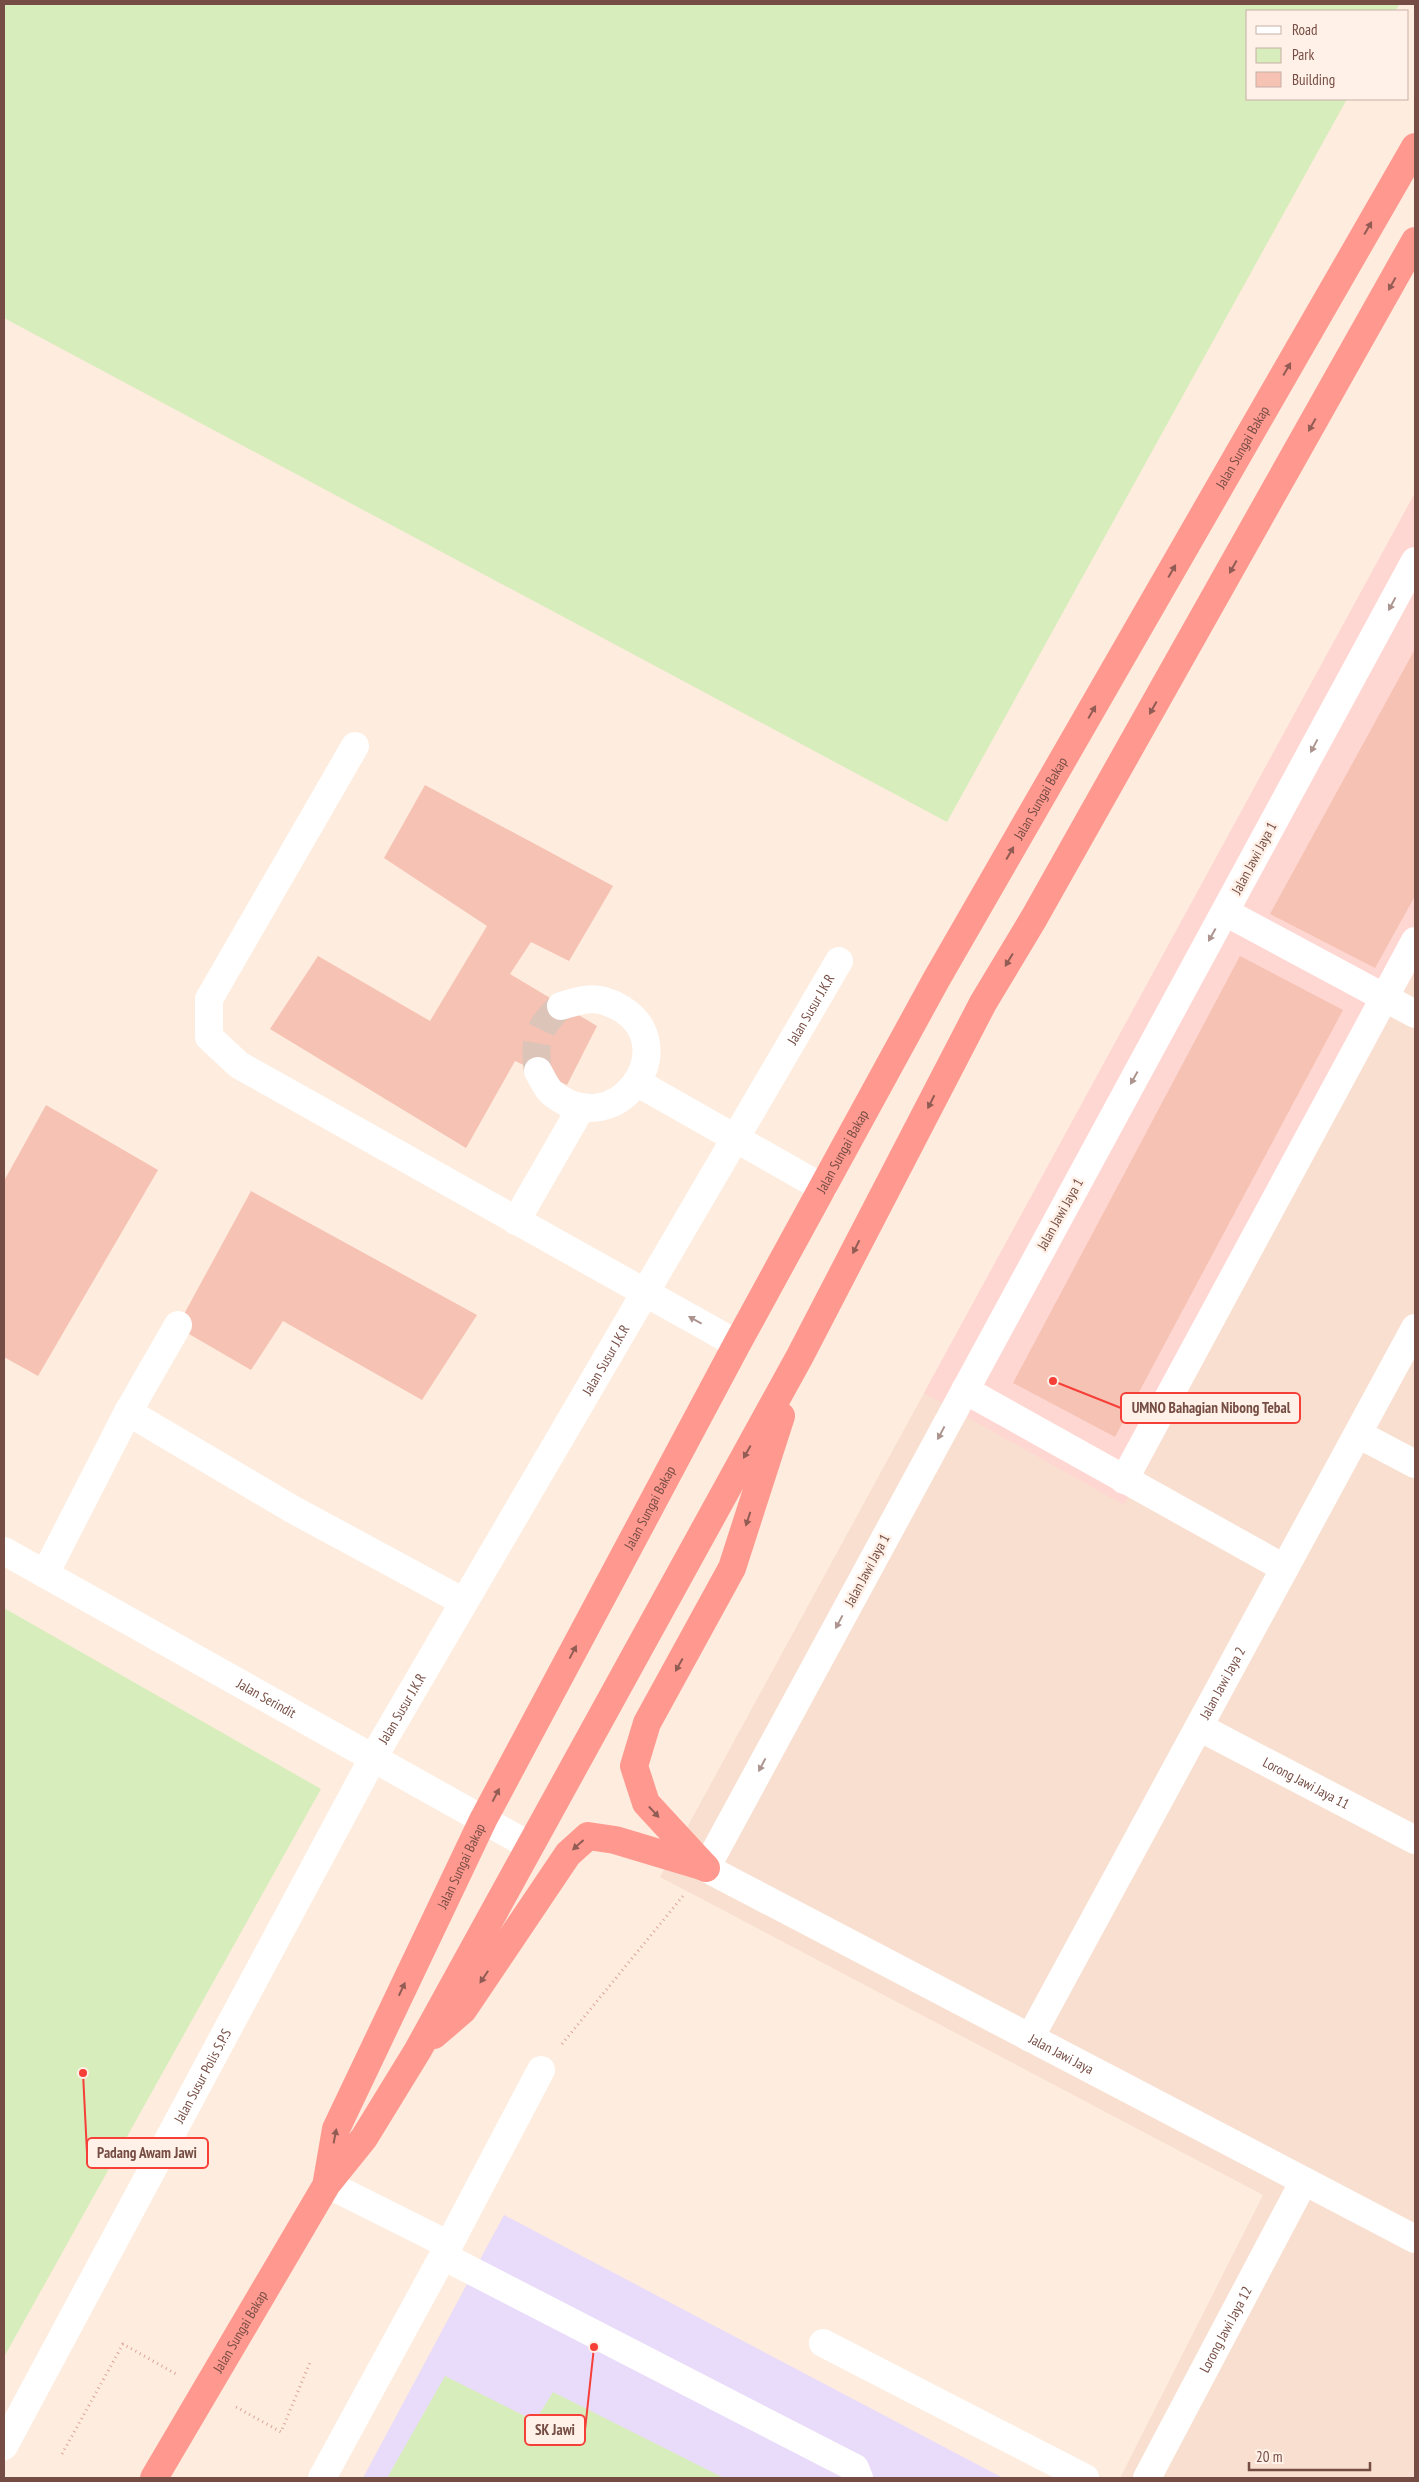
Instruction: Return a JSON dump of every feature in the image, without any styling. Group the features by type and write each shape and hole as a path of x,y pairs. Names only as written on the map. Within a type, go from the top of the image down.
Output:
{"highway":[{"name":"Jalan Sungai Bakap","path":"326,2184 336,2129 483,1820 936,980 1415,147"},
{"name":"Jalan Sungai Bakap","path":"154,2478 326,2184 364,2138 418,2050 800,1356 983,1002 1039,910 1415,241"},
{"path":"706,1868 646,1803 634,1766 647,1723 732,1568 800,1356"},
{"path":"418,2050 463,2010 568,1854 588,1836 615,1840 706,1868"}],"street":[{"name":"Jalan Jawi Jaya 1","path":"706,1868 1415,561"},
{"path":"355,746 208,999 209,1037 239,1065 738,1344"},
{"path":"1225,912 1415,1014"},
{"path":"1124,1480 1415,941"},
{"name":"Jalan Susur J.K.R","path":"374,1758 839,961"},
{"path":"538,1071 550,1092 572,1106 581,1108 596,1109 620,1101 638,1084 646,1060 644,1035 631,1015 609,1001 585,998 561,1006"},
{"path":"638,1084 823,1188"},
{"path":"516,1220 581,1108"},
{"path":"45,1574 128,1412 178,1325"},
{"name":"Jalan Jawi Jaya 2","path":"1030,2038 1415,1328"},
{"path":"965,1390 1284,1568"},
{"path":"128,1412 292,1509 464,1602"},
{"path":"1358,1434 1415,1464"},
{"name":"Jalan Serindit","path":"4,1551 530,1846"},
{"name":"Lorong Jawi Jaya 11","path":"1199,1727 1415,1840"},
{"name":"Jalan Susur Polis S.P.S","path":"4,2446 374,1758"},
{"name":"Jalan Jawi Jaya","path":"706,1868 1415,2240"},
{"path":"322,2478 446,2251 541,2070"},
{"name":"Lorong Jawi Jaya 12","path":"1147,2478 1304,2181"},
{"path":"326,2184 446,2251 855,2468 859,2478"},
{"path":"823,2342 1084,2478"}],"path":[{"path":"541,2070 706,1868"},
{"path":"62,2454 123,2344"},
{"path":"281,2432 311,2360"}],"shaded area":[{"path":"1415,493 1415,2478 1120,2478 1263,2195 660,1877"},
{"path":"1415,493 1415,971 1124,1505 924,1393"},
{"path":"504,2215 1003,2478 363,2478"}],"green space":[{"path":"4,4 1400,4 1396,10 1246,10 1246,100 1346,100 947,822 4,318"},
{"path":"4,1608 321,1789 4,2357"},
{"path":"445,2376 535,2421 553,2392 724,2478 387,2478"}],"building":[{"path":"1415,649 1415,896 1375,968 1270,914"},
{"path":"425,785 613,886 569,961 531,942 510,974 597,1026 567,1085 515,1061 466,1148 270,1029 318,956 430,1021 487,926 384,858"},
{"path":"1240,956 1343,1010 1115,1437 1013,1383"},
{"path":"46,1105 158,1170 38,1376 4,1357 4,1181"},
{"path":"251,1191 477,1315 422,1400 283,1321 251,1370 177,1327"}],"tunnel":[{"path":"538,1071 536,1051 539,1035 547,1020 561,1006"}],"place":[{"name":"UMNO Bahagian Nibong Tebal","path":"1053,1381"},
{"name":"Padang Awam Jawi","path":"83,2073"},
{"name":"SK Jawi","path":"594,2347"}]}
